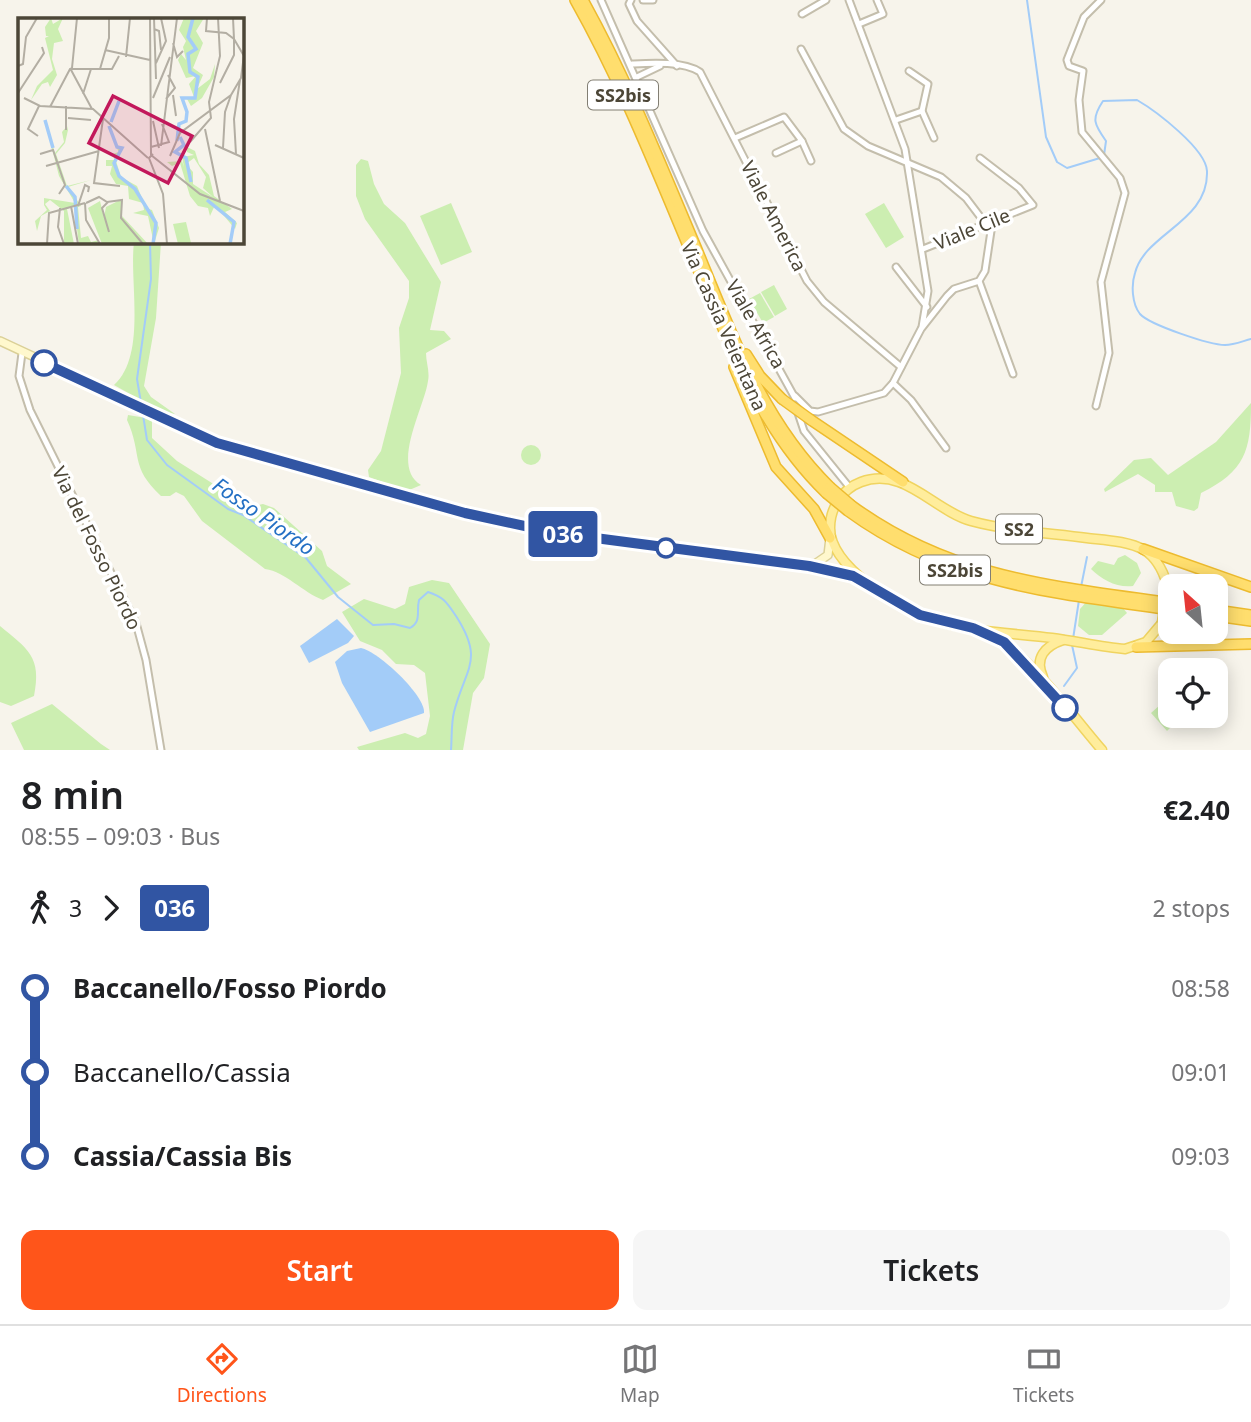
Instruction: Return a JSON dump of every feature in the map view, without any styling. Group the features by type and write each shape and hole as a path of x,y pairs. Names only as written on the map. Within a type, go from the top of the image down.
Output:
{"highway":[{"name":"Via Cassia Veientana","path":"575,0 613,72 713,296"},
{"name":"Via Cassia Veientana","path":"583,0 620,70 722,318 764,402 794,447 828,490 849,508 895,535 950,561 984,572 1158,607"},
{"name":"SS2","path":"722,318 760,376 782,399 903,482"},
{"path":"722,318 724,341 769,453 785,479 814,509 830,538"},
{"path":"1143,550 1251,587"},
{"name":"Via Cassia Veientana","path":"1089,593 1158,601"},
{"path":"1228,612 1251,615"},
{"path":"1228,618 1251,621"},
{"path":"1136,647 1251,644"}],"main road":[{"path":"903,482 874,479 850,488 834,506 830,538 843,561 862,579 920,615 973,628 1113,648 1136,647 1150,638 1162,623 1167,584 1159,565 1143,550"},
{"name":"SS2","path":"903,482 949,512 972,521 1097,539 1143,550"},
{"path":"973,628 1004,642 1102,750"},
{"path":"1049,689 1039,669 1041,655 1049,645 1070,641"}],"street":[{"name":"Viale Africa","path":"601,0 632,64 703,231 795,396 794,403 804,431 850,488"},
{"path":"631,0 629,5 636,21 677,66"},
{"path":"643,0 653,0"},
{"path":"802,14 826,0"},
{"path":"849,0 896,120 907,164 923,249 927,307 921,329"},
{"path":"859,24 883,14 877,0"},
{"path":"1096,406 1109,353 1101,282 1125,193 1114,170 1082,132 1079,100 1083,71 1069,66 1067,60 1084,18 1101,0"},
{"path":"795,396 810,411 818,412 877,397 893,383 921,329 947,296 954,289 979,281 985,271 990,244 990,231 986,223 966,198 940,177 867,146 844,129 801,49"},
{"name":"Viale America","path":"632,64 677,66 700,72 788,248 813,290 901,367"},
{"name":"Viale America","path":"637,77 663,65"},
{"path":"909,71 928,84 922,111 934,138"},
{"path":"896,120 922,111"},
{"path":"735,138 782,117 802,141 811,161"},
{"path":"776,153 802,141"},
{"name":"Viale Cile","path":"923,249 1033,205 1018,188 980,158"},
{"path":"896,267 927,307"},
{"path":"979,281 1013,374"},
{"path":"0,341 217,443 465,513 557,533 809,566 862,579"},
{"name":"Via del Fosso Piordo","path":"22,353 19,376 30,410 136,623 146,660 161,750"},
{"path":"893,383 911,400 946,449"},
{"path":"809,566 826,558 830,538"}],"green space":[{"path":"361,159 368,161 374,184 384,204 405,223 441,282 430,330 444,331 451,339 426,353 428,381 411,436 408,465 412,476 421,485 407,491 369,477 368,470 381,451 401,373 399,328 409,298 409,281 365,219 356,196 356,165"},
{"path":"451,203 472,252 441,265 420,216"},
{"path":"884,203 904,237 886,248 865,214"},
{"path":"134,243 161,243 156,318 144,386 151,397 175,414 162,412 114,385 124,372 134,337"},
{"path":"774,285 787,309 775,316 761,292"},
{"path":"760,293 774,317 763,323 749,299"},
{"path":"1251,403 1249,434 1243,458 1227,476 1201,493 1198,508 1194,511 1176,506 1172,492 1155,492 1155,485 1138,474 1105,492 1104,489 1134,460 1151,458 1168,475 1216,442"},
{"path":"128,415 152,419 152,438 177,461 250,507 263,504 274,508 322,551 327,566 351,584 323,600 280,574 265,569 202,521 184,496 176,492 170,496 161,496 140,468"},
{"path":"531,445 538,448 541,455 538,462 531,465 524,462 521,455 524,448"},
{"path":"1125,555 1137,563 1141,573 1133,586 1110,582 1091,569 1098,561 1114,565 1118,558"},
{"path":"432,580 449,583 490,644 484,678 473,693 463,750 359,750 357,747 405,733 418,738 426,734 430,716 425,673 414,665 396,664 382,650 360,641 342,612 364,599 395,609 405,604 409,587"},
{"path":"1088,600 1122,607 1127,613 1102,635 1089,635 1078,626 1080,609"},
{"path":"0,626 25,648 36,672 34,696 11,706 0,702"},
{"path":"52,704 110,750 24,750 11,723"},
{"path":"1158,707 1158,721 1151,713"}],"water":[{"path":"337,619 354,636 348,643 309,663 300,646"},
{"path":"361,648 378,657 400,675 423,705 424,713 370,732 342,683 335,662 347,651"}],"waterway":[{"path":"1027,0 1046,137 1057,162 1067,168 1100,158"},
{"path":"1104,155 1106,141 1096,121 1103,101 1137,100 1167,121 1198,152 1207,171 1205,188 1188,215 1141,259 1133,283 1135,305 1146,318 1194,338 1225,345 1251,339"},
{"name":"Fosso Piordo","path":"141,403 137,379 151,279 150,243"},
{"name":"Fosso Piordo","path":"143,415 147,440 167,465 228,509 243,515 306,558 338,597 373,625 394,624 410,628 417,619 419,600 428,592 442,598 465,631 471,655 454,712 451,750"},
{"path":"1081,587 1087,557"},
{"path":"1073,639 1079,600"},
{"path":"1064,686 1077,668 1072,645"}],"bus line":[{"name":"036","path":"44,363 217,443 465,513 557,533 809,566 862,579 920,615 995,636 1023,659 1065,708"}]}
